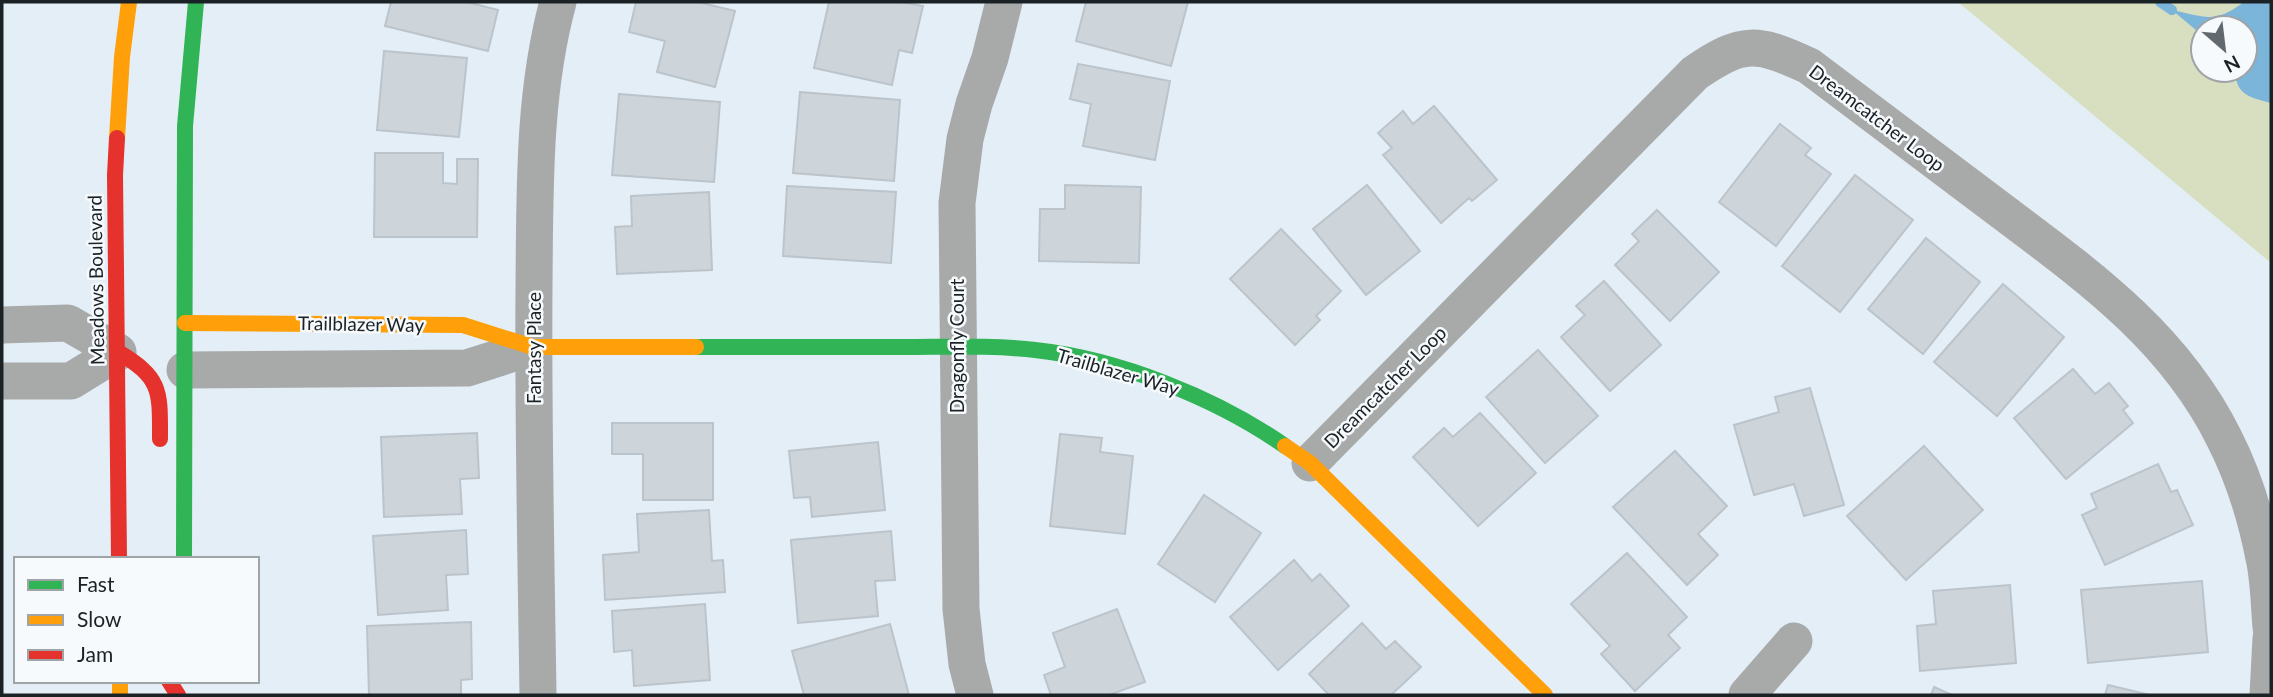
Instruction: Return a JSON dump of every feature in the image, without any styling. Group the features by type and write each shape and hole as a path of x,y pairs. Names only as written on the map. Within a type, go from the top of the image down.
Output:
{"street":[{"name":"Meadows Boulevard","path":"119,557 116,175 122,57 129,2"},
{"path":"184,557 184,126 196,2"},
{"name":"Fantasy Place","path":"538,695 533,347 535,182 544,72 558,2"},
{"name":"Dragonfly Court","path":"975,695 967,664 961,609 957,203 965,139 1004,2"},
{"name":"Dreamcatcher Loop","path":"1310,463 1695,73 1721,55 1741,48 1759,47 1809,66 2082,272 2128,310 2164,348 2195,388 2224,438 2248,495 2264,559 2271,627"},
{"name":"Trailblazer Way","path":"185,323 463,325 533,347 957,347 1036,350 1092,361 1160,380 1212,403 1261,429 1310,463 1545,695"},
{"path":"2,326 68,324 140,364 158,386 160,453"},
{"name":"Trailblazer Way","path":"185,370 467,368 533,347"},
{"path":"2,381 71,381 118,352"},
{"path":"2268,695 2271,638"},
{"path":"1747,695 1794,641"}],"green space":[{"path":"1958,2 2271,2 2271,263"}],"water":[{"path":"2244,2 2271,2 2271,103 2251,97 2238,85 2259,84 2259,14 2225,14"},
{"path":"2172,10 2192,14 2189,14 2189,24"}],"building":[{"path":"391,2 467,2 498,10 488,51 385,26"},
{"path":"636,2 698,2 735,11 715,87 657,72 665,41 629,32"},
{"path":"829,2 901,2 923,6 912,53 899,50 892,85 814,68"},
{"path":"1086,2 1188,2 1171,66 1076,41"},
{"path":"384,51 467,58 459,137 377,130"},
{"path":"1078,64 1170,81 1155,160 1083,146 1091,104 1070,99"},
{"path":"800,92 900,100 894,181 793,173"},
{"path":"619,94 720,102 714,182 612,175"},
{"path":"1434,106 1497,180 1472,201 1469,198 1441,223 1383,155 1392,148 1378,133 1403,111 1413,124"},
{"path":"1780,124 1811,148 1805,155 1831,174 1776,246 1719,202"},
{"path":"375,153 443,153 443,183 457,184 457,159 478,159 477,237 374,237"},
{"path":"1855,175 1913,220 1840,312 1782,266"},
{"path":"1065,185 1141,187 1139,263 1039,261 1040,209 1065,209"},
{"path":"1367,185 1420,251 1366,295 1313,229"},
{"path":"787,186 896,192 891,263 783,256"},
{"path":"709,192 712,270 617,274 615,227 632,226 631,196"},
{"path":"1657,210 1719,272 1670,321 1615,265 1639,241 1632,234"},
{"path":"1281,229 1341,291 1316,316 1320,320 1295,345 1230,279"},
{"path":"1926,238 1980,282 1923,354 1868,309"},
{"path":"1604,281 1661,345 1610,391 1561,337 1585,315 1576,306"},
{"path":"2003,284 2064,337 1997,416 1934,362"},
{"path":"1538,350 1598,416 1545,463 1486,397"},
{"path":"2073,369 2095,394 2109,383 2128,406 2123,410 2133,423 2066,479 2014,418"},
{"path":"1810,388 1844,505 1804,516 1794,484 1754,495 1734,425 1779,412 1775,397"},
{"path":"1480,413 1536,473 1478,526 1413,457 1444,428 1453,437"},
{"path":"612,423 713,423 713,500 643,500 643,454 612,454"},
{"path":"477,433 479,478 460,479 462,514 384,517 381,437"},
{"path":"1060,434 1102,438 1100,452 1133,456 1125,534 1050,526"},
{"path":"878,442 885,510 812,517 810,497 794,498 789,451"},
{"path":"1924,446 1983,510 1906,580 1847,516"},
{"path":"1675,451 1727,506 1698,534 1718,555 1687,585 1613,507"},
{"path":"2158,464 2171,492 2177,490 2193,525 2105,565 2082,515 2097,508 2091,494"},
{"path":"1204,495 1261,533 1215,602 1158,564"},
{"path":"709,510 712,561 723,560 725,592 605,600 603,555 639,552 637,514"},
{"path":"466,530 468,574 446,575 448,610 378,615 373,536"},
{"path":"891,531 895,580 875,581 878,616 798,623 791,540"},
{"path":"1627,553 1687,617 1668,635 1680,648 1635,691 1601,654 1610,646 1571,604"},
{"path":"1294,560 1312,581 1320,574 1349,606 1278,670 1230,617"},
{"path":"2202,581 2208,652 2088,663 2081,590"},
{"path":"2010,585 2016,663 1920,671 1917,626 1936,624 1933,591"},
{"path":"705,604 710,680 634,686 632,650 614,652 612,611"},
{"path":"1117,609 1145,682 1109,695 1051,695 1044,675 1065,667 1053,633"},
{"path":"471,622 472,679 461,680 461,695 369,695 367,626"},
{"path":"1362,623 1386,649 1395,641 1421,667 1391,695 1329,695 1309,674"},
{"path":"890,624 909,695 804,695 792,651"},
{"path":"2108,685 2150,695 2105,695"},
{"path":"1934,687 1952,695 1931,695"}],"waterway":[{"path":"2160,2 2172,10"}],"traffic: fast":[{"path":"184,557 185,126 196,2"},
{"path":"696,347 986,347 1067,355 1100,362 1166,383 1229,412 1285,446"}],"traffic: slow":[{"path":"117,138 122,57 129,2"},
{"path":"185,323 463,325 533,347 696,347"},
{"path":"1285,446 1310,463 1545,695"},
{"path":"120,683 120,695"}],"traffic: jam":[{"path":"117,138 115,175 119,557"},
{"path":"118,352 143,370 156,387 160,409 160,439"},
{"path":"170,683 178,695"}]}
